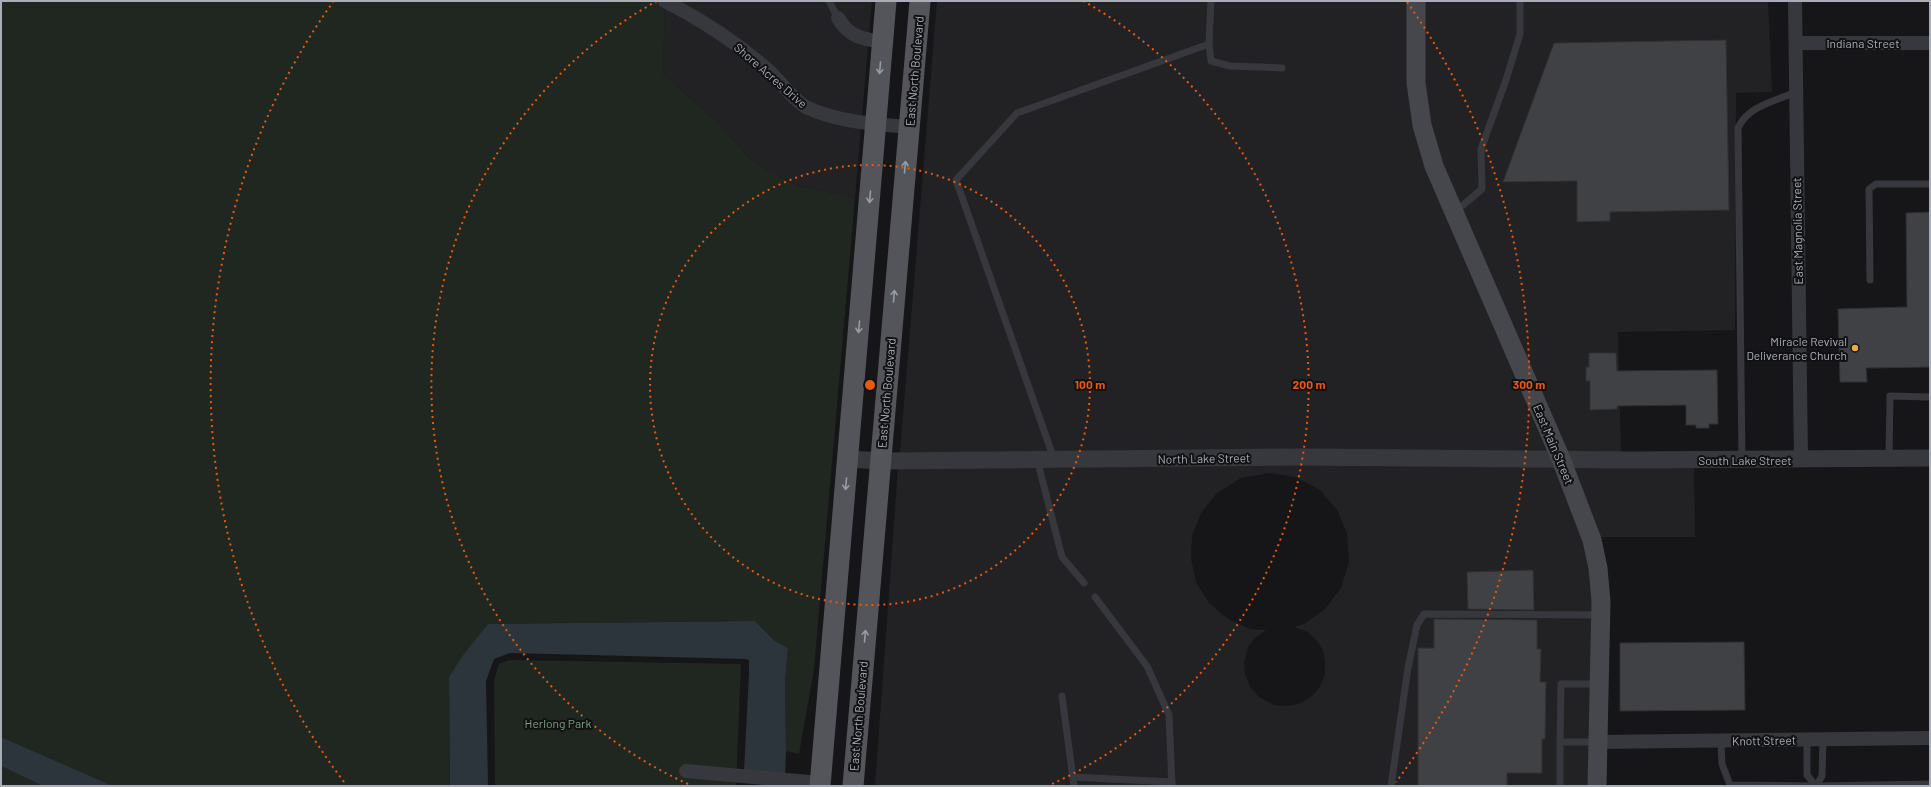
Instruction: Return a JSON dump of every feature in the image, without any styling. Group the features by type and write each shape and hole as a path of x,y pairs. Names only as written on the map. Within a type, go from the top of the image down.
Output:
{"main road":[{"path":"849,786 820,784 886,1"},
{"name":"East North Boulevard","path":"853,786 920,1"},
{"name":"East Main Street","path":"1416,1 1416,83 1422,125 1434,166 1561,459 1592,540 1598,568 1600,615 1597,786"}],"street":[{"name":"Shore Acres Drive","path":"666,1 703,22 750,55 806,107 825,115 876,124 909,127"},
{"name":"East Magnolia Street","path":"1795,1 1800,460"},
{"path":"838,18 842,25 853,36 882,42"},
{"name":"Indiana Street","path":"1796,42 1930,43"},
{"name":"North Lake Street","path":"848,459 880,461 1300,457 1561,459"},
{"name":"South Lake Street","path":"1561,459 1800,460 1930,458"},
{"name":"Knott Street","path":"1598,742 1930,738"},
{"path":"686,771 820,784"}],"lane":[{"path":"830,1 838,18"},
{"path":"1211,1 1209,44 1211,61 1230,66 1282,68"},
{"path":"1454,212 1482,189 1481,149 1506,80 1520,34 1520,1"},
{"path":"1055,459 956,180 1017,113 1209,44"},
{"path":"1742,460 1738,128 1742,118 1751,111 1796,92"},
{"path":"1870,280 1869,189 1876,184 1930,184"},
{"path":"1889,458 1890,396 1930,396"},
{"path":"1036,459 1062,557 1084,583"},
{"path":"1073,777 1172,784 1169,715 1147,666 1095,597"},
{"path":"1391,786 1411,653 1417,625 1424,614 1600,615"},
{"path":"1560,786 1561,684 1599,684"},
{"path":"1062,696 1074,786"},
{"path":"1807,740 1807,775 1816,786"},
{"path":"1816,786 1822,776 1823,740"},
{"path":"1721,741 1722,764 1730,785 1816,786 1930,784"},
{"path":"1560,742 1598,742"}],"shaded area":[{"path":"665,1 872,1 855,198 796,185 752,161 720,125 663,74"},
{"path":"937,1 1408,1 1407,83 1548,451 900,453"},
{"path":"1425,1 1768,1 1772,92 1736,93 1735,330 1618,332 1621,453 1567,451 1442,164 1430,124 1424,82"},
{"path":"1300,464 1554,466 1583,542 1589,569 1592,602 1589,786 875,786 898,468","holes":["1268,473 1295,477 1320,490 1337,510 1347,533 1349,562 1341,588 1325,609 1304,624 1294,627 1308,632 1323,650 1325,675 1319,688 1312,696 1301,703 1288,706 1274,705 1259,697 1250,687 1245,674 1244,662 1248,647 1255,638 1266,630 1250,629 1228,619 1209,603 1196,582 1191,559 1192,536 1201,513 1217,493 1241,478"]},
{"path":"1573,466 1694,468 1695,537 1600,537"},
{"path":"755,621 775,641 788,648 785,681 785,777 744,772 749,660 510,653 494,659 486,681 488,786 450,786 449,677 464,654 488,624"},
{"path":"1,737 113,786 43,786 1,766"}],"green space":[{"path":"1,1 665,1 663,74 720,125 752,161 796,185 855,198 814,669 799,754 786,751 785,681 788,648 775,641 755,621 488,624 449,677 450,786 113,786 1,737"},
{"name":"Herlong Park","path":"509,660 741,664 736,786 495,786 494,681 499,664"},
{"path":"1,766 43,786 1,786"}],"building":[{"path":"1726,40 1729,210 1610,212 1610,221 1577,222 1577,181 1503,182 1554,43"},
{"path":"1930,212 1930,367 1866,368 1867,382 1840,382 1838,309 1907,307 1906,213"},
{"path":"1589,353 1616,353 1617,371 1717,370 1718,424 1709,424 1709,428 1696,428 1696,425 1686,425 1686,405 1617,406 1617,409 1590,410 1590,381 1586,381 1586,367 1589,367"},
{"path":"1533,570 1534,610 1468,609 1467,572"},
{"path":"1434,619 1537,620 1537,649 1541,649 1540,682 1546,682 1545,739 1542,739 1542,773 1507,773 1507,786 1418,786 1418,648 1434,648"},
{"path":"1744,642 1745,710 1620,711 1620,643"}],"place":[{"name":"Miracle Revival Deliverance Church","path":"1855,348"}]}
